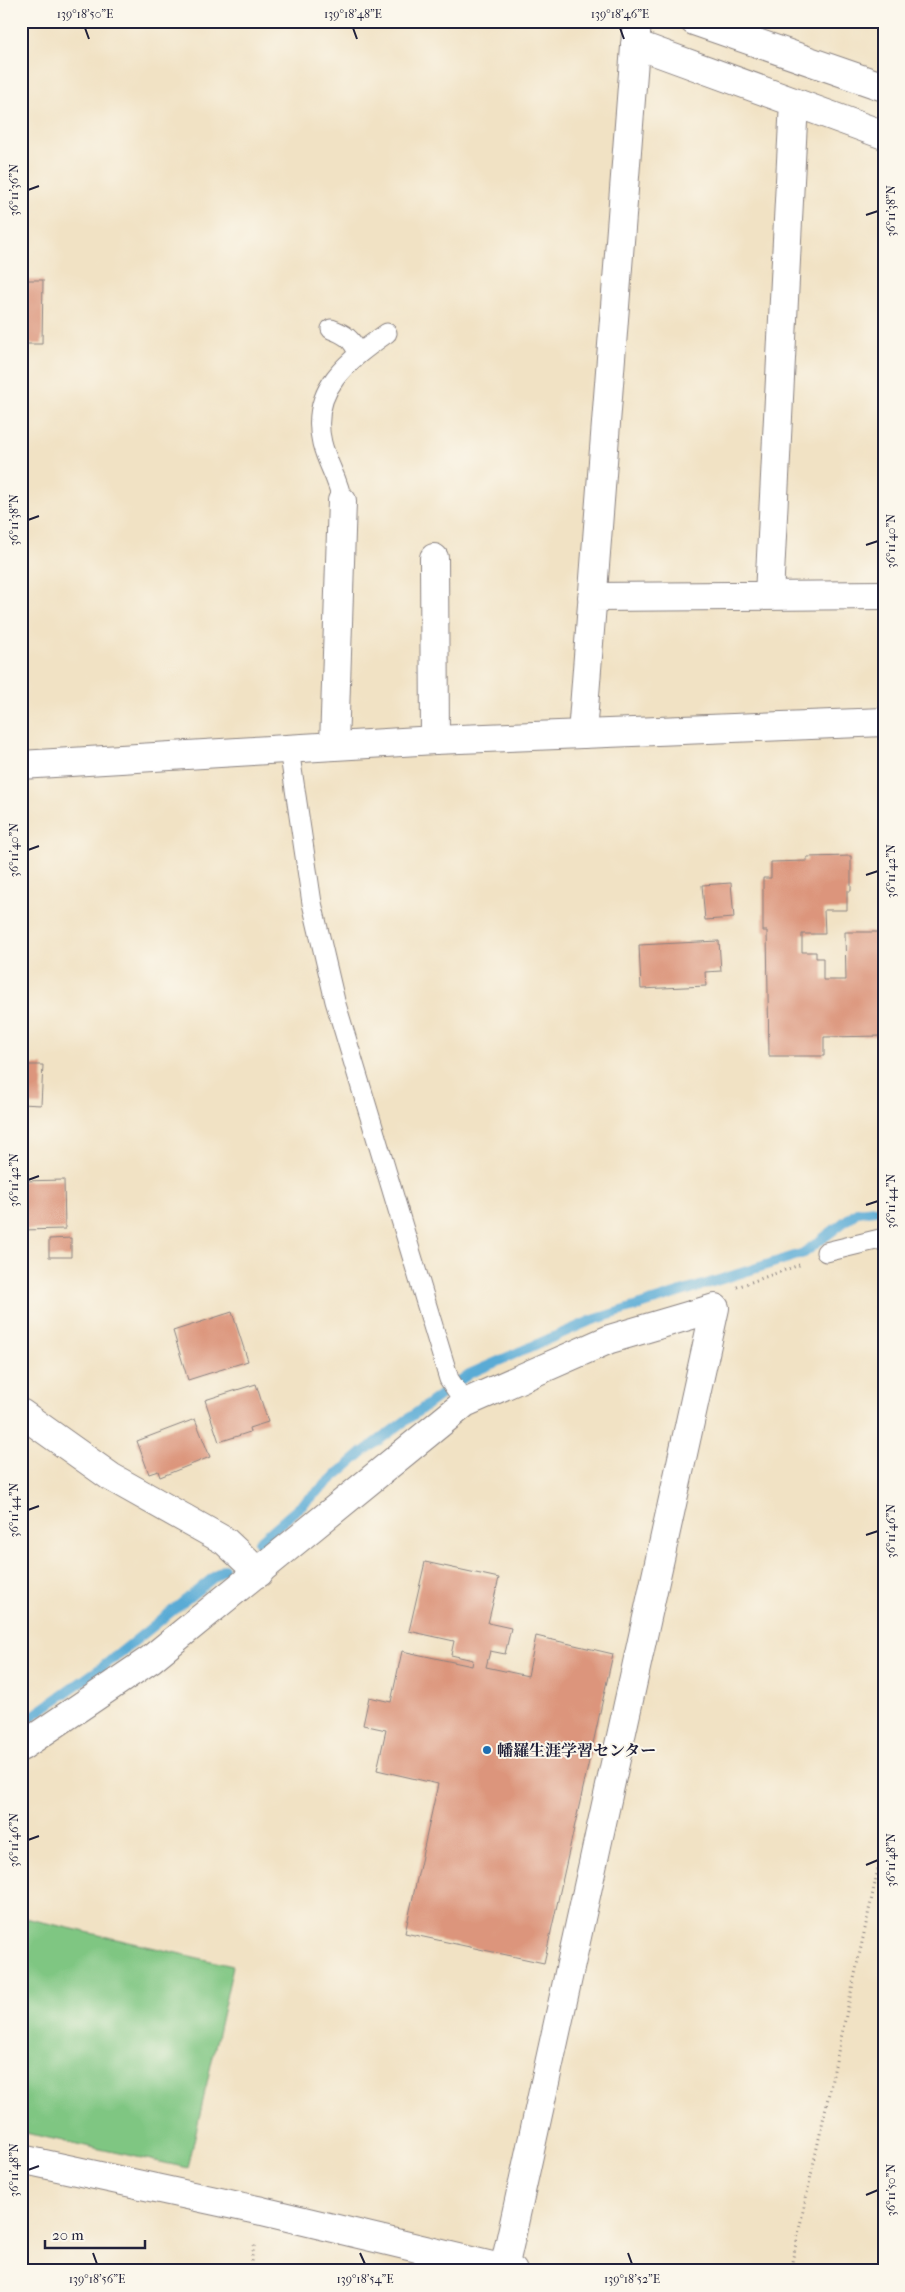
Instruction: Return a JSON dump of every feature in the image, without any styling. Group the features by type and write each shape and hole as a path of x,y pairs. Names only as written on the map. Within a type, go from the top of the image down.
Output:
{"street":[{"path":"694,21 884,87"},
{"path":"582,734 636,33 794,102 884,136"},
{"path":"769,595 794,102"},
{"path":"334,745 342,501"},
{"path":"434,558 435,740"},
{"path":"592,597 884,595"},
{"path":"21,765 334,745 884,722"},
{"path":"21,1747 151,1660 259,1573 457,1391 610,1339 715,1308 509,2270 262,2211 21,2159"},
{"path":"21,1414 111,1477 225,1541 259,1573"}],"lane":[{"path":"330,329 344,333 354,342 358,353"},
{"path":"342,501 340,485 321,442 320,418 324,396 335,376 358,353 387,333"},
{"path":"289,749 312,903 336,1001 457,1391"},
{"path":"826,1252 884,1238"}],"path":[{"path":"715,1308 732,1289 796,1266 826,1252"},
{"path":"790,2271 884,1842"}],"green space":[{"path":"21,1917 233,1966 188,2168 21,2132"}],"building":[{"path":"21,280 43,280 42,344 21,344"},
{"path":"851,856 851,891 847,891 847,910 824,910 825,934 802,934 802,952 816,952 816,958 823,958 823,980 846,980 845,932 884,932 884,1036 824,1037 824,1056 769,1056 767,931 763,931 763,878 771,878 771,862 807,861 807,857"},
{"path":"731,883 734,918 705,920 702,885"},
{"path":"719,941 721,971 705,972 706,986 641,989 639,945"},
{"path":"21,1065 43,1065 41,1105 21,1104"},
{"path":"64,1180 65,1229 21,1230 21,1181"},
{"path":"71,1238 71,1257 49,1257 49,1239"},
{"path":"232,1312 248,1361 188,1380 173,1331"},
{"path":"256,1384 268,1422 249,1428 250,1432 219,1442 205,1400"},
{"path":"195,1419 210,1457 160,1477 158,1471 149,1474 137,1441"},
{"name":"幡羅生涯学習センター","path":"425,1562 499,1578 488,1623 511,1628 505,1654 490,1651 486,1667 528,1676 536,1636 613,1654 544,1963 405,1933 438,1784 377,1770 386,1730 363,1725 369,1697 391,1702 402,1651 472,1666 473,1660 451,1655 454,1641 409,1631"}],"waterway":[{"path":"259,1542 363,1452 469,1374 590,1321 804,1253 857,1212 884,1209"},
{"path":"21,1724 105,1665 224,1569"}],"place":[{"name":"幡羅生涯学習センター","path":"487,1750"}]}
